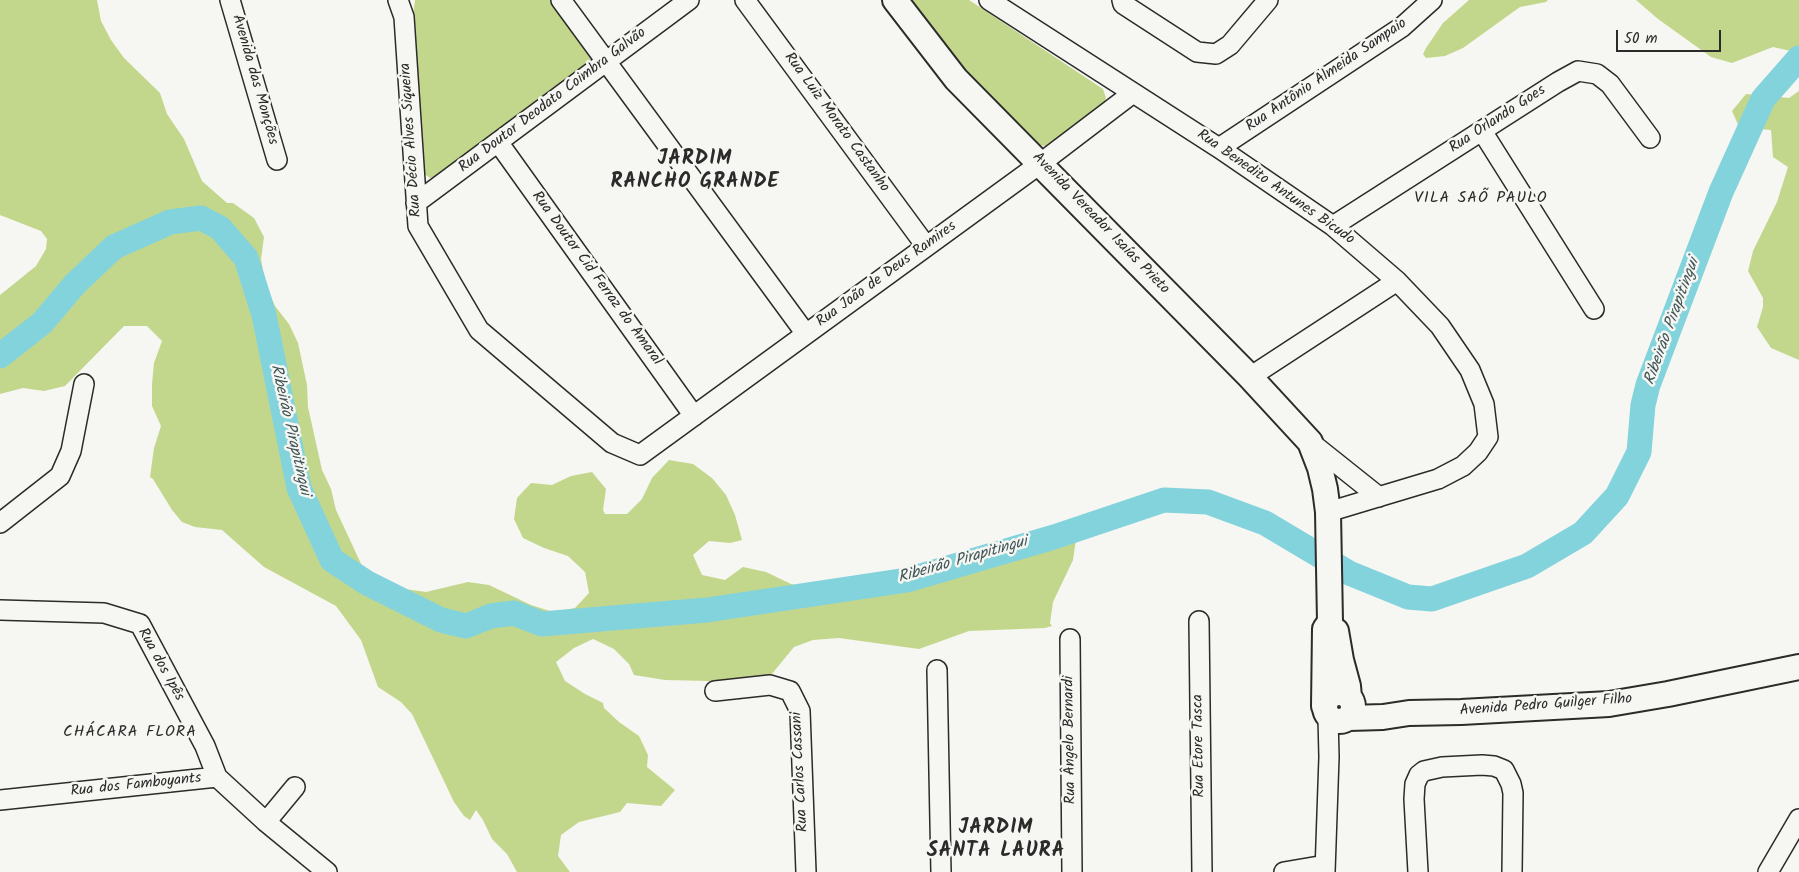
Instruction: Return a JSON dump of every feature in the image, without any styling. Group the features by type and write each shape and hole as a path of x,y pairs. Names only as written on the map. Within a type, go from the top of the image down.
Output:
{"main road":[{"name":"Avenida Vereador Isaías Prieto","path":"895,0 956,79 1041,163 1250,377 1310,442 1324,482 1328,519 1330,616 1325,630 1340,710"},
{"name":"Avenida Pedro Guilger Filho","path":"1340,710 1383,717 1410,713 1479,712 1609,704 1799,667"}],"street":[{"name":"Avenida das Monções","path":"230,0 277,160"},
{"name":"Rua Décio Alves Siqueira","path":"398,0 404,17 418,226 479,330 612,443 640,455"},
{"path":"561,0 806,334"},
{"name":"Rua Doutor Deodato Coimbra Galvão","path":"416,203 689,0"},
{"name":"Rua Luiz Morato Castanho","path":"745,0 926,246"},
{"name":"Rua Benedito Antunes Bicudo","path":"989,0 1219,148 1333,226 1398,281 1440,326 1470,370 1484,404 1488,437 1478,452 1463,466 1438,479 1379,497 1328,519"},
{"path":"1122,0 1123,4 1197,52 1216,54 1230,45 1268,0"},
{"name":"Rua Antônio Almeida Sampaio","path":"1219,148 1402,27 1432,0"},
{"name":"Rua Orlando Goes","path":"1333,226 1578,71 1597,74 1610,84 1650,138"},
{"name":"Rua João de Deus Ramires","path":"640,455 1041,163 1133,93"},
{"path":"1482,131 1594,309"},
{"name":"Rua Doutor Cid Ferraz do Amaral","path":"498,142 694,416"},
{"path":"1250,377 1398,281"},
{"path":"0,523 60,476 71,451 84,384"},
{"name":"Avenida Vereador Isaías Prieto","path":"1310,442 1379,497"},
{"name":"Rua dos Ipês","path":"0,610 104,613 140,624 205,746 217,777"},
{"name":"Rua Etore Tasca","path":"1198,620 1202,872"},
{"name":"Rua Ângelo Bernardi","path":"1070,639 1072,872"},
{"path":"937,670 940,872"},
{"name":"Rua Carlos Cassani","path":"715,691 770,684 790,691 800,711 806,872"},
{"path":"1284,872 1325,868 1329,757 1340,710"},
{"path":"1418,872 1414,799 1415,784 1419,776 1424,771 1442,767 1482,765 1494,766 1504,770 1509,777 1513,793 1512,872"},
{"name":"Rua dos Famboyants","path":"0,800 217,777 266,822 327,872"},
{"path":"266,822 295,788"},
{"path":"1768,872 1799,819"}],"green space":[{"path":"0,0 97,0 101,21 111,40 124,58 160,93 167,114 184,139 202,181 227,203 233,203 254,218 264,237 261,259 266,287 275,306 289,324 298,343 307,385 308,407 322,470 331,489 336,510 363,568 383,581 405,589 426,592 468,582 489,585 531,605 553,612 575,608 589,593 585,572 568,556 523,538 514,519 517,498 531,483 552,485 571,476 592,472 606,489 603,510 605,514 627,514 642,499 652,478 669,460 693,464 712,478 726,495 735,515 742,540 730,543 709,541 693,555 702,575 725,580 743,567 766,572 791,584 813,589 835,590 877,579 898,580 938,562 959,557 981,556 1026,540 1064,531 1076,539 1073,560 1053,602 1050,623 1052,626 1045,628 969,631 919,649 839,638 813,640 794,647 771,675 740,700 725,688 709,681 665,680 634,675 629,664 614,649 593,639 574,648 556,662 565,681 603,703 604,708 619,722 639,736 648,755 647,767 675,790 661,806 627,803 620,812 579,822 561,835 558,856 570,872 517,872 507,854 492,839 476,810 470,820 464,816 454,802 412,714 401,702 378,687 361,640 336,606 264,567 222,530 195,527 182,522 172,510 150,477 154,448 161,426 152,406 152,384 154,363 162,341 147,326 124,326 65,386 44,391 23,388 0,394 0,295 36,266 46,249 47,239 41,231 0,215"},
{"path":"415,0 552,0 592,55 588,64 440,176 430,178 423,173 413,16"},
{"path":"912,0 969,0 1103,89 1106,98 1103,108 1049,147 1039,145 972,80 954,59"},
{"path":"1469,0 1548,0 1520,7 1463,48 1445,56 1426,58 1423,54 1443,23"},
{"path":"1636,0 1799,0 1799,55 1795,52 1773,47 1732,63 1711,57 1658,19"},
{"path":"1799,91 1799,360 1771,348 1757,327 1763,307 1763,298 1748,271 1753,251 1777,202 1788,167 1773,157 1771,130 1739,127 1732,111 1746,94 1789,98"}],"waterway":[{"name":"Ribeirão Pirapitingui","path":"0,356 42,323 75,284 114,247 170,222 201,218 220,228 246,258 264,315 299,488 332,560 367,583 441,620 466,626 491,616 514,613 542,624 707,610 907,580 1054,537 1164,500 1208,502 1265,523 1349,573 1408,597 1432,599 1527,566 1583,533 1617,496 1639,452 1643,405 1648,385 1721,192 1763,99 1799,58"}],"district":[{"name":"JARDIM RANCHO GRANDE","path":"695,172"},
{"name":"VILA SAÕ PAULO","path":"1481,199"},
{"name":"CHÁCARA FLORA","path":"130,733"},
{"name":"JARDIM SANTA LAURA","path":"996,842"}]}
